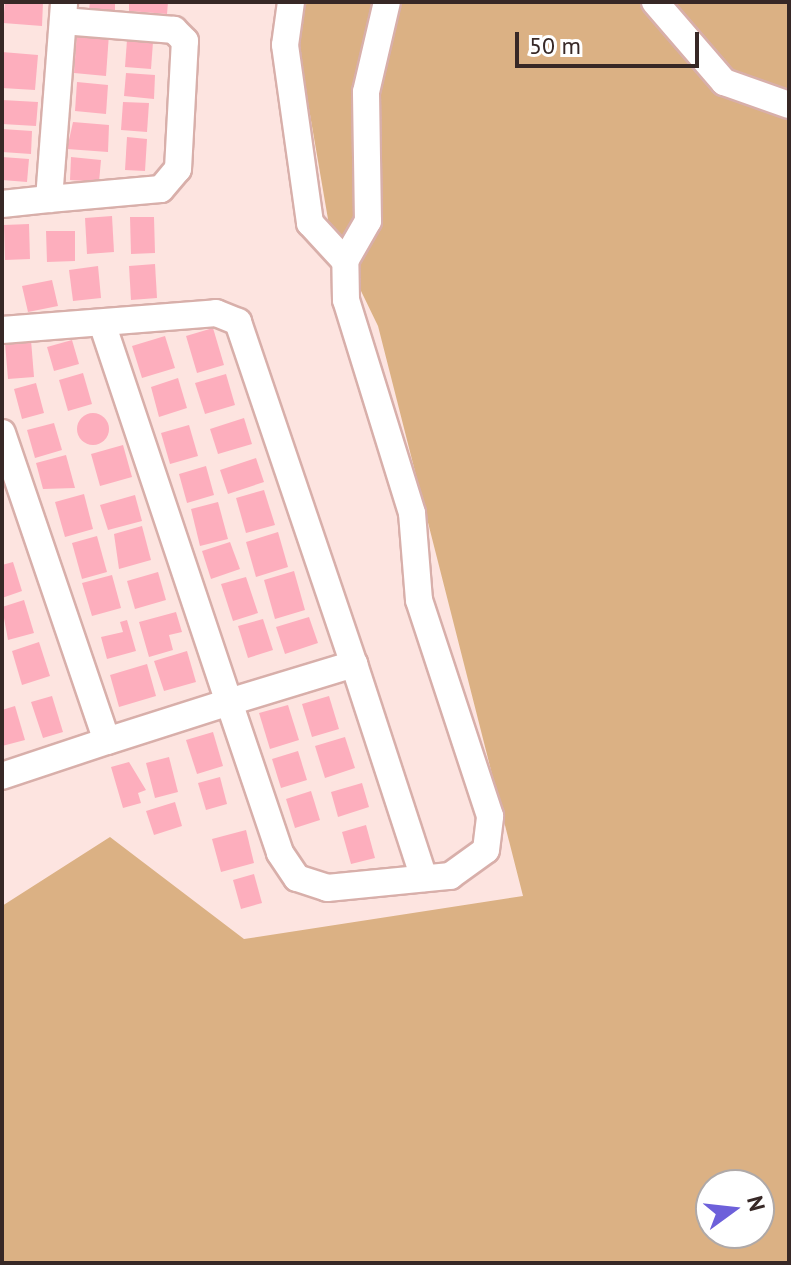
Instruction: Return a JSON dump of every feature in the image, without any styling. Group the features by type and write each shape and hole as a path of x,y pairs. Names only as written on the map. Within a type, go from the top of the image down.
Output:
{"street":[{"path":"291,2 285,45 310,223 345,261"},
{"path":"102,323 280,853 297,878 327,888 424,878 469,869 486,850 490,816 419,600 412,513 346,300 345,261 368,221 366,92 387,2"},
{"path":"655,2 724,82 789,105"},
{"path":"2,204 161,189 178,169 185,41 174,30 64,11 49,199"},
{"path":"2,330 216,313 238,322 424,878"},
{"path":"2,433 107,741"},
{"path":"2,776 354,664"}],"shaded area":[{"path":"307,2 789,2 789,1263 2,1263 2,906 110,837 244,939 523,896 378,326 329,225 296,33"}],"building":[{"path":"5,2 43,2 42,26 3,23"},
{"path":"90,2 115,2 115,12 89,10"},
{"path":"129,2 168,2 167,14 129,11"},
{"path":"77,32 109,34 106,76 74,73"},
{"path":"127,40 153,42 151,69 125,67"},
{"path":"2,52 38,55 35,90 2,88"},
{"path":"126,73 155,75 154,99 124,96"},
{"path":"77,82 108,85 106,114 75,111"},
{"path":"2,100 38,102 36,126 2,124"},
{"path":"123,102 149,103 147,132 121,130"},
{"path":"73,122 109,125 108,152 67,149"},
{"path":"2,129 32,131 31,154 2,152"},
{"path":"127,137 147,139 145,171 125,170"},
{"path":"2,157 29,159 27,182 2,180"},
{"path":"71,157 101,160 99,182 70,180"},
{"path":"112,216 114,252 87,254 85,218"},
{"path":"130,217 154,217 155,253 131,254"},
{"path":"29,224 30,259 5,260 4,225"},
{"path":"46,231 75,231 75,261 47,262"},
{"path":"155,264 157,298 131,300 129,266"},
{"path":"98,266 101,298 73,301 69,270"},
{"path":"52,280 58,306 28,312 22,286"},
{"path":"213,328 224,365 197,373 186,336"},
{"path":"165,336 175,368 142,378 132,346"},
{"path":"31,340 34,377 8,379 5,343"},
{"path":"72,340 79,364 54,371 47,347"},
{"path":"83,373 92,404 68,411 59,380"},
{"path":"226,374 235,405 205,414 195,383"},
{"path":"178,378 187,408 159,417 151,387"},
{"path":"36,383 44,413 22,419 14,389"},
{"path":"93,413 104,418 109,429 104,440 93,445 82,440 77,429 82,418"},
{"path":"244,418 252,444 218,454 210,429"},
{"path":"54,423 62,450 35,458 27,430"},
{"path":"189,425 198,456 170,464 161,433"},
{"path":"123,445 132,477 100,486 91,454"},
{"path":"66,455 75,488 43,489 36,463"},
{"path":"256,458 264,482 228,494 220,470"},
{"path":"206,466 214,495 187,503 179,474"},
{"path":"264,490 275,525 246,533 236,498"},
{"path":"84,494 93,529 65,537 55,502"},
{"path":"135,495 142,521 108,530 100,505"},
{"path":"218,502 228,539 200,546 191,509"},
{"path":"142,526 151,560 119,569 114,534"},
{"path":"278,532 288,567 256,577 246,542"},
{"path":"97,536 107,572 82,579 72,543"},
{"path":"230,542 240,569 211,579 202,551"},
{"path":"13,562 22,591 2,598 2,565"},
{"path":"294,571 305,610 275,619 264,580"},
{"path":"158,572 166,600 135,609 127,581"},
{"path":"112,575 121,608 92,616 82,583"},
{"path":"246,577 258,613 233,621 221,584"},
{"path":"24,600 34,633 8,640 2,607"},
{"path":"176,612 182,632 169,635 173,650 149,657 139,622"},
{"path":"309,617 318,643 285,654 276,627"},
{"path":"263,619 273,650 248,658 238,626"},
{"path":"127,620 136,651 107,659 101,637 123,632 120,622"},
{"path":"39,642 50,676 22,685 12,651"},
{"path":"187,651 196,682 164,691 154,661"},
{"path":"147,664 156,696 119,707 110,675"},
{"path":"52,696 63,732 43,738 31,702"},
{"path":"329,696 339,729 312,737 302,704"},
{"path":"288,705 299,740 270,749 259,713"},
{"path":"15,706 25,740 2,746 2,710"},
{"path":"213,732 223,766 197,774 186,740"},
{"path":"345,737 355,768 325,778 315,746"},
{"path":"298,751 307,780 281,788 272,759"},
{"path":"169,757 178,792 155,798 146,763"},
{"path":"129,762 146,790 138,793 141,803 123,808 111,767"},
{"path":"220,777 227,804 206,810 198,783"},
{"path":"362,783 369,807 338,817 331,792"},
{"path":"311,791 320,820 295,828 286,799"},
{"path":"175,802 182,826 154,835 146,811"},
{"path":"366,825 375,858 351,864 342,832"},
{"path":"246,830 254,863 221,872 212,839"},
{"path":"254,874 262,903 241,909 233,880"}]}
